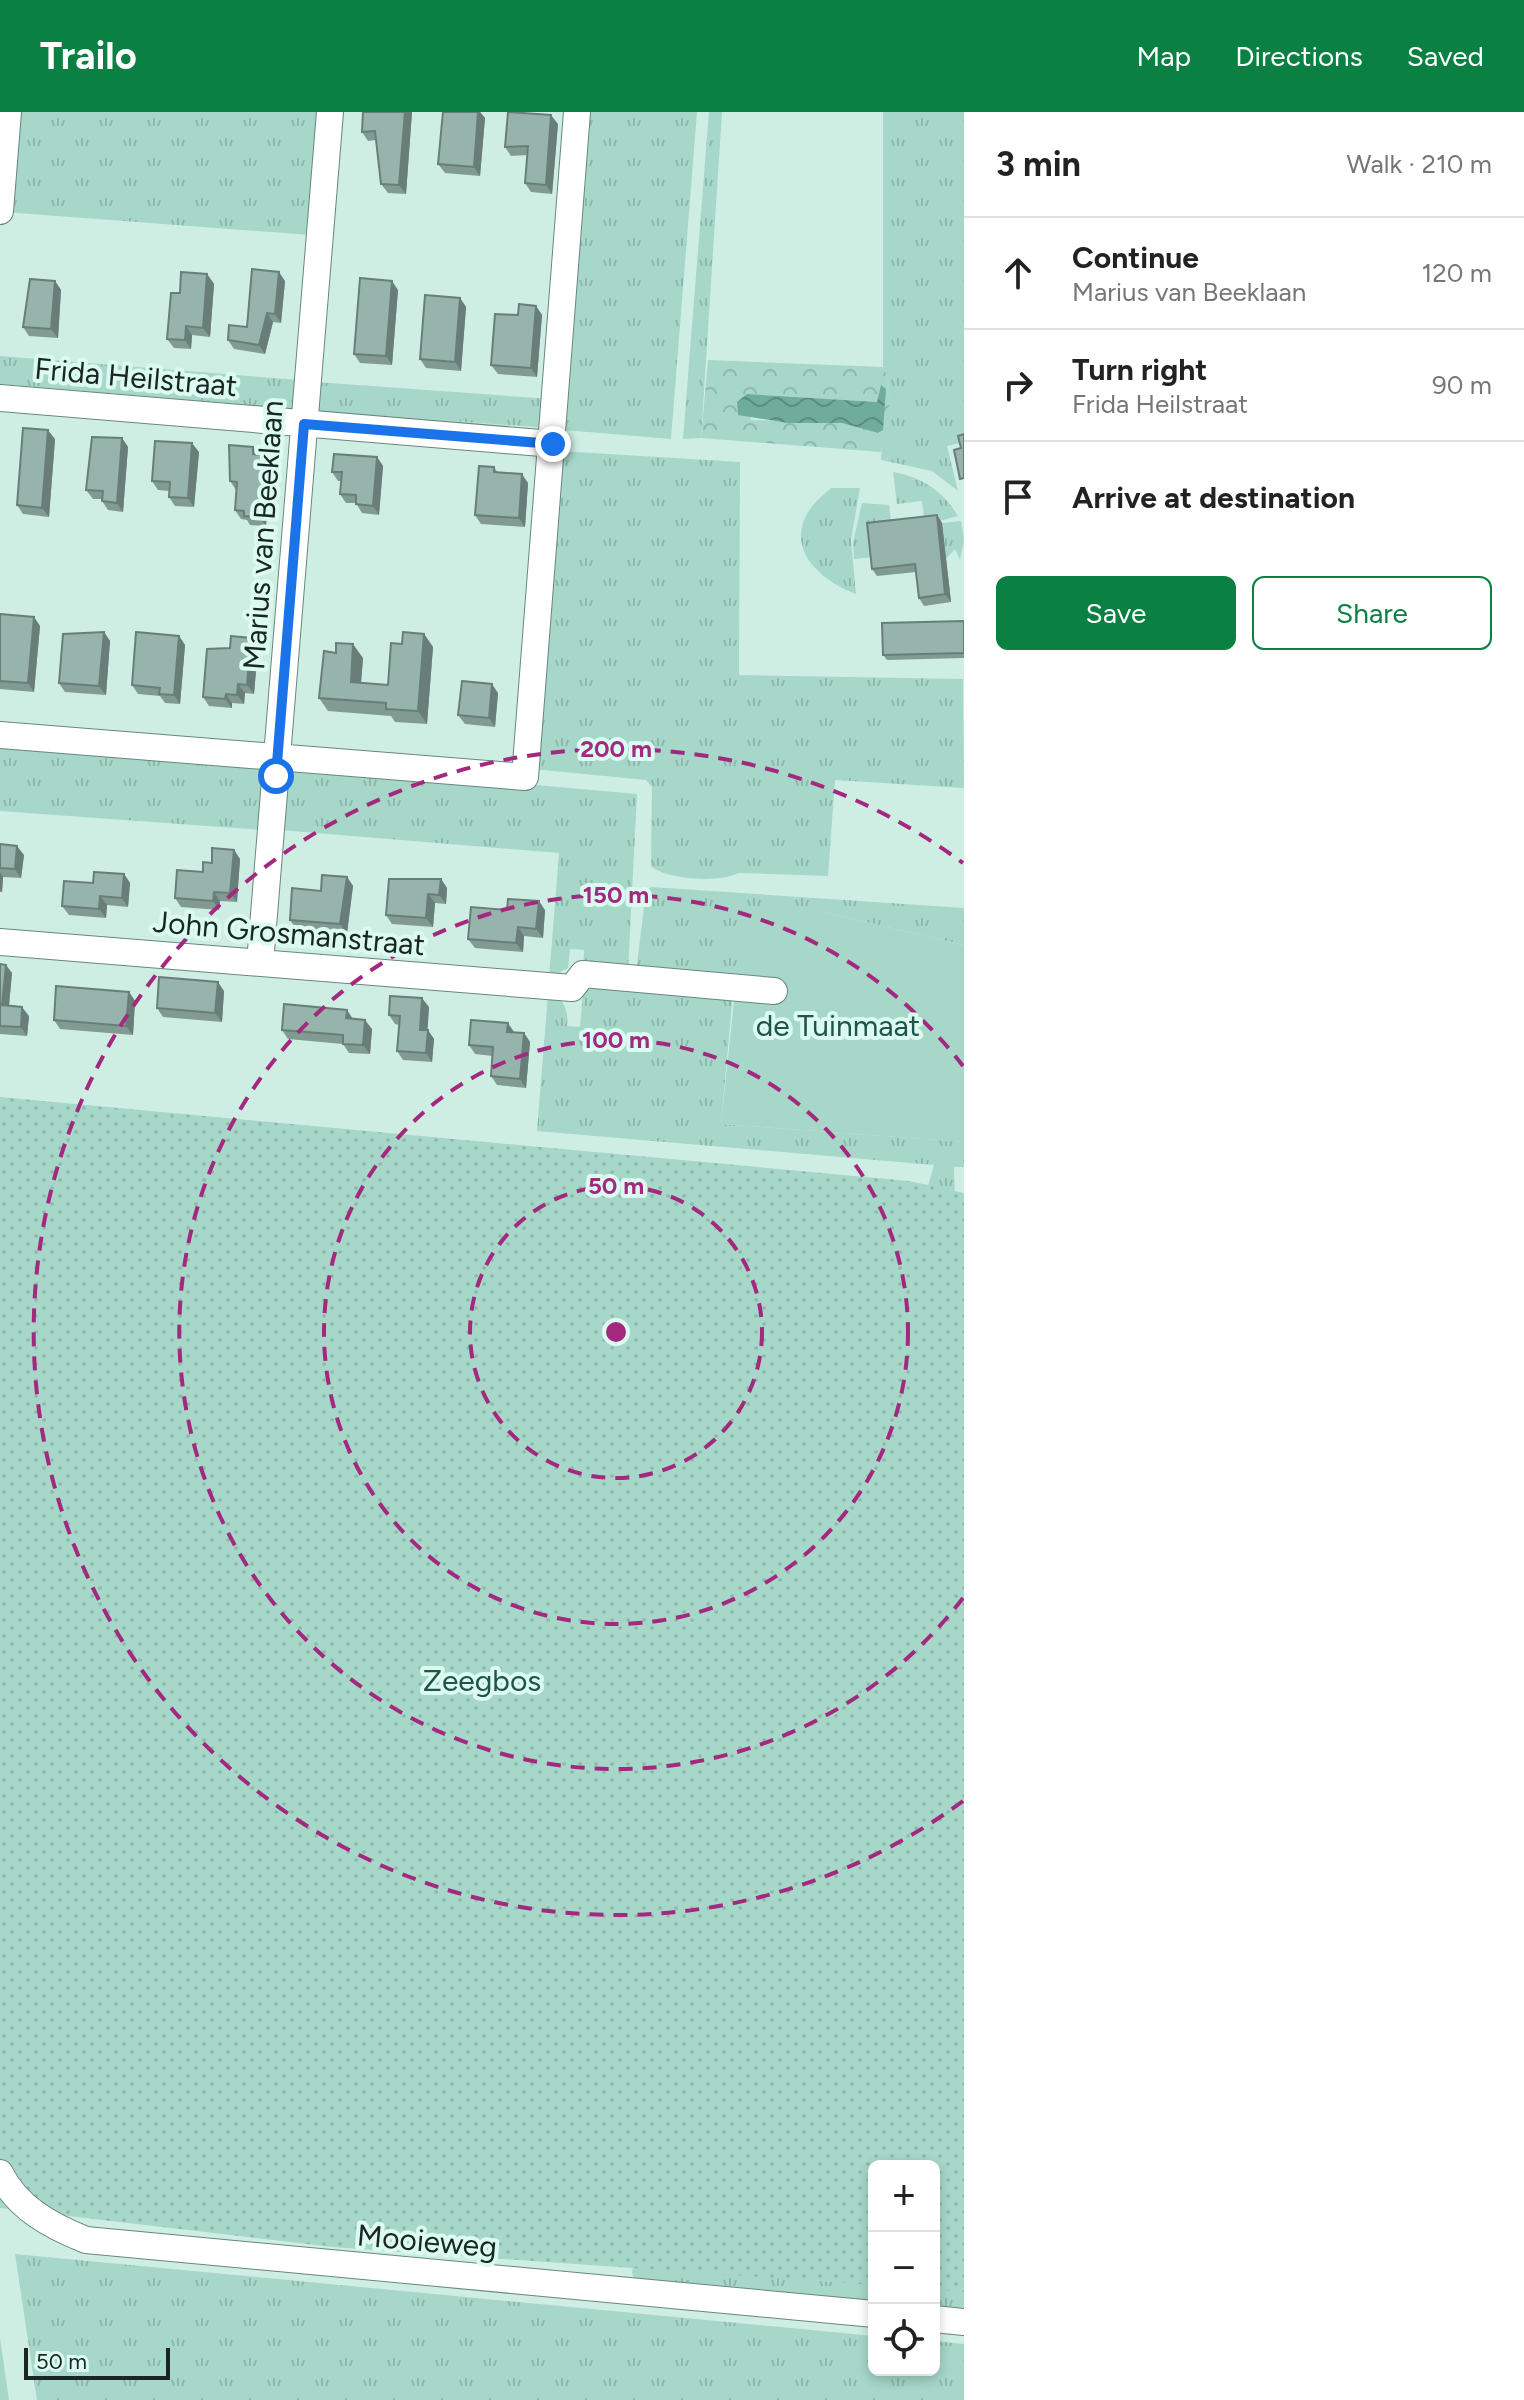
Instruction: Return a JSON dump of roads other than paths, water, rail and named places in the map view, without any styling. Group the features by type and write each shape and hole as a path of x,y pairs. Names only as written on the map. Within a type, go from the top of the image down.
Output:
{"street":[{"path":"0,211 8,112"},
{"name":"Marius van Beeklaan","path":"260,963 330,112"},
{"path":"0,735 276,777 525,777 577,112"},
{"name":"Frida Heilstraat","path":"0,398 553,444"},
{"name":"John Grosmanstraat","path":"0,942 572,988 583,974 774,991"},
{"name":"Mooieweg","path":"0,2173 19,2200 39,2217 86,2240 868,2313"},
{"path":"940,2320 964,2322"}],"water":[{"path":"881,385 886,389 883,430 878,433 842,423 788,423 738,415 737,402 747,394 877,402"}],"park label":[{"name":"de Tuinmaat","path":"838,1025"},
{"name":"Zeegbos","path":"482,1680"}]}
